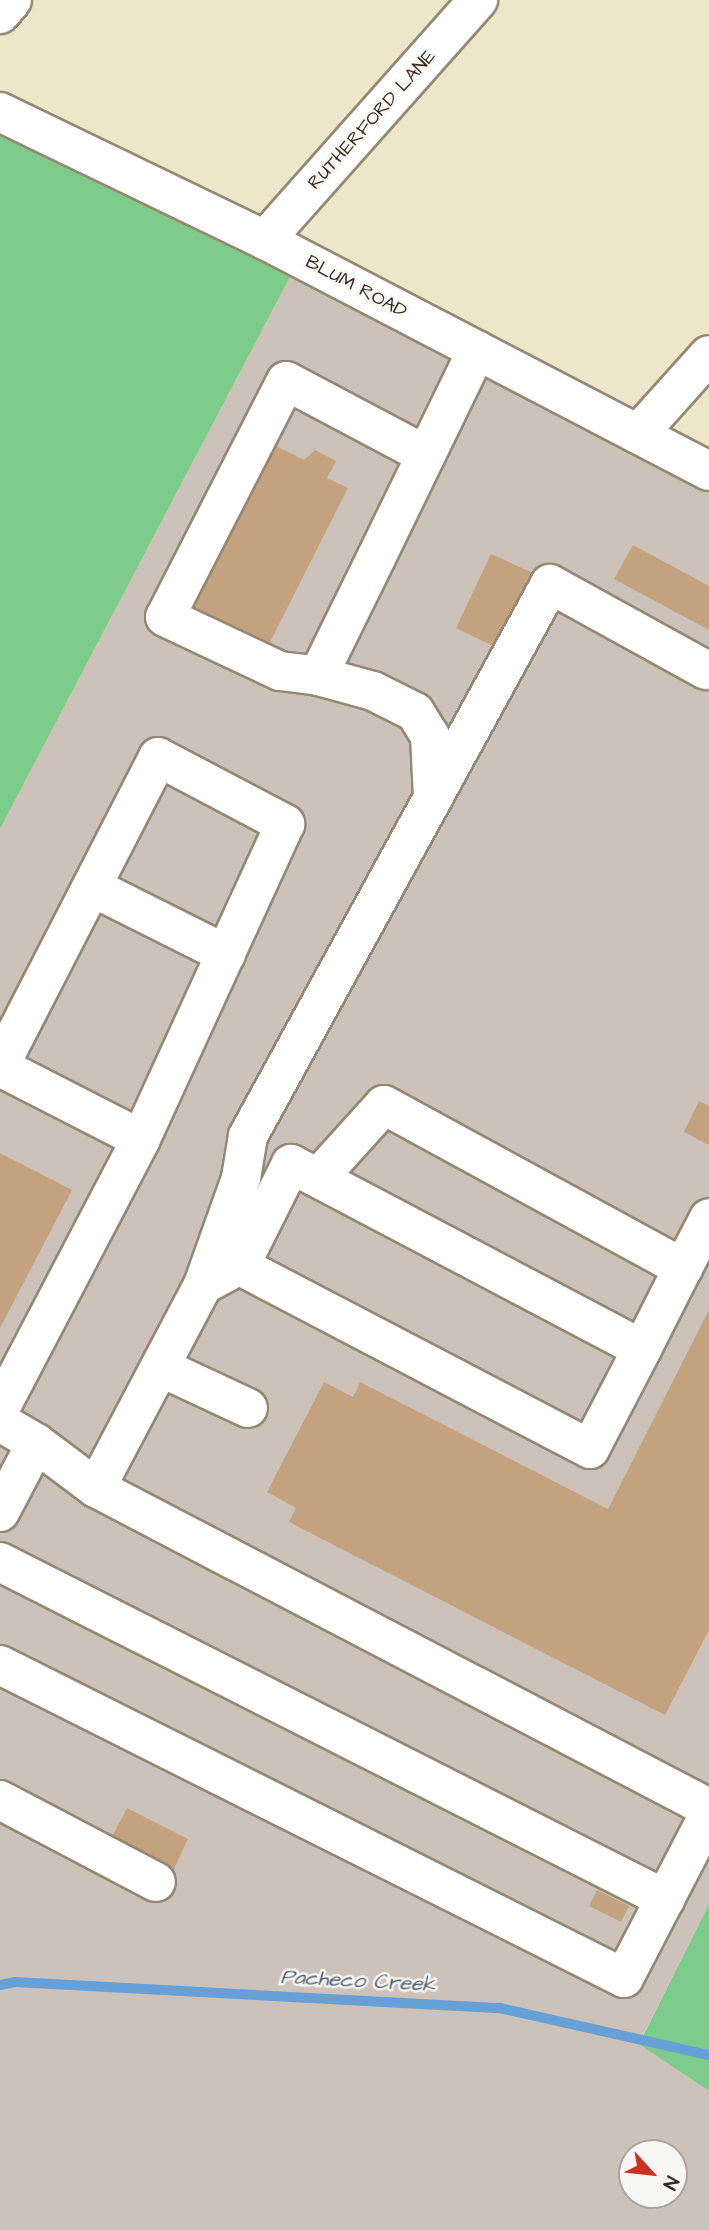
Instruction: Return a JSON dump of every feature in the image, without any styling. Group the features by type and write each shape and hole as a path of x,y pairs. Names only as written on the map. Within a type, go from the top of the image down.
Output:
{"street":[{"path":"0,14 12,0"},
{"name":"RUTHERFORD LANE","path":"265,240 478,0"},
{"name":"BLUM ROAD","path":"0,112 265,240 709,471"},
{"path":"318,676 477,350"},
{"path":"638,434 709,355"},
{"path":"426,455 286,381 165,617 280,671 318,676 373,691 415,712 430,736 433,798"},
{"path":"96,1488 203,1285 241,1178 248,1136 550,584 706,670"},
{"path":"0,1409 141,1139 285,824 158,757 0,1066 141,1139"},
{"path":"92,887 226,954"},
{"path":"318,1178 384,1105 683,1268"},
{"path":"203,1285 240,1266 291,1164 642,1349"},
{"path":"240,1266 590,1448 709,1218"},
{"path":"160,1367 248,1408"},
{"path":"0,1422 36,1443 96,1488 709,1808"},
{"path":"0,1512 36,1443"},
{"path":"0,1562 665,1899"},
{"path":"0,1665 624,1978 709,1814"},
{"path":"0,1800 156,1882"}],"shaded area":[{"path":"300,258 709,471 709,1904 639,2043 709,2091 709,2230 0,2230 0,829"}],"green space":[{"path":"0,112 300,258 0,829"},
{"path":"709,1904 709,2091 639,2044"}],"building":[{"path":"270,443 304,460 315,450 336,461 327,478 348,488 267,648 186,608"},
{"path":"633,545 709,586 709,630 614,579"},
{"path":"491,554 533,573 497,648 456,628"},
{"path":"699,1101 709,1106 709,1145 684,1132"},
{"path":"0,1153 72,1190 0,1328"},
{"path":"709,1310 709,1630 665,1715 289,1522 296,1508 267,1492 324,1382 353,1397 360,1382 608,1509"},
{"path":"127,1808 188,1839 172,1873 109,1842"},
{"path":"597,1890 629,1906 621,1922 589,1906"}],"waterway":[{"name":"Pacheco Creek","path":"0,1985 15,1982 500,2008 709,2055"}]}
